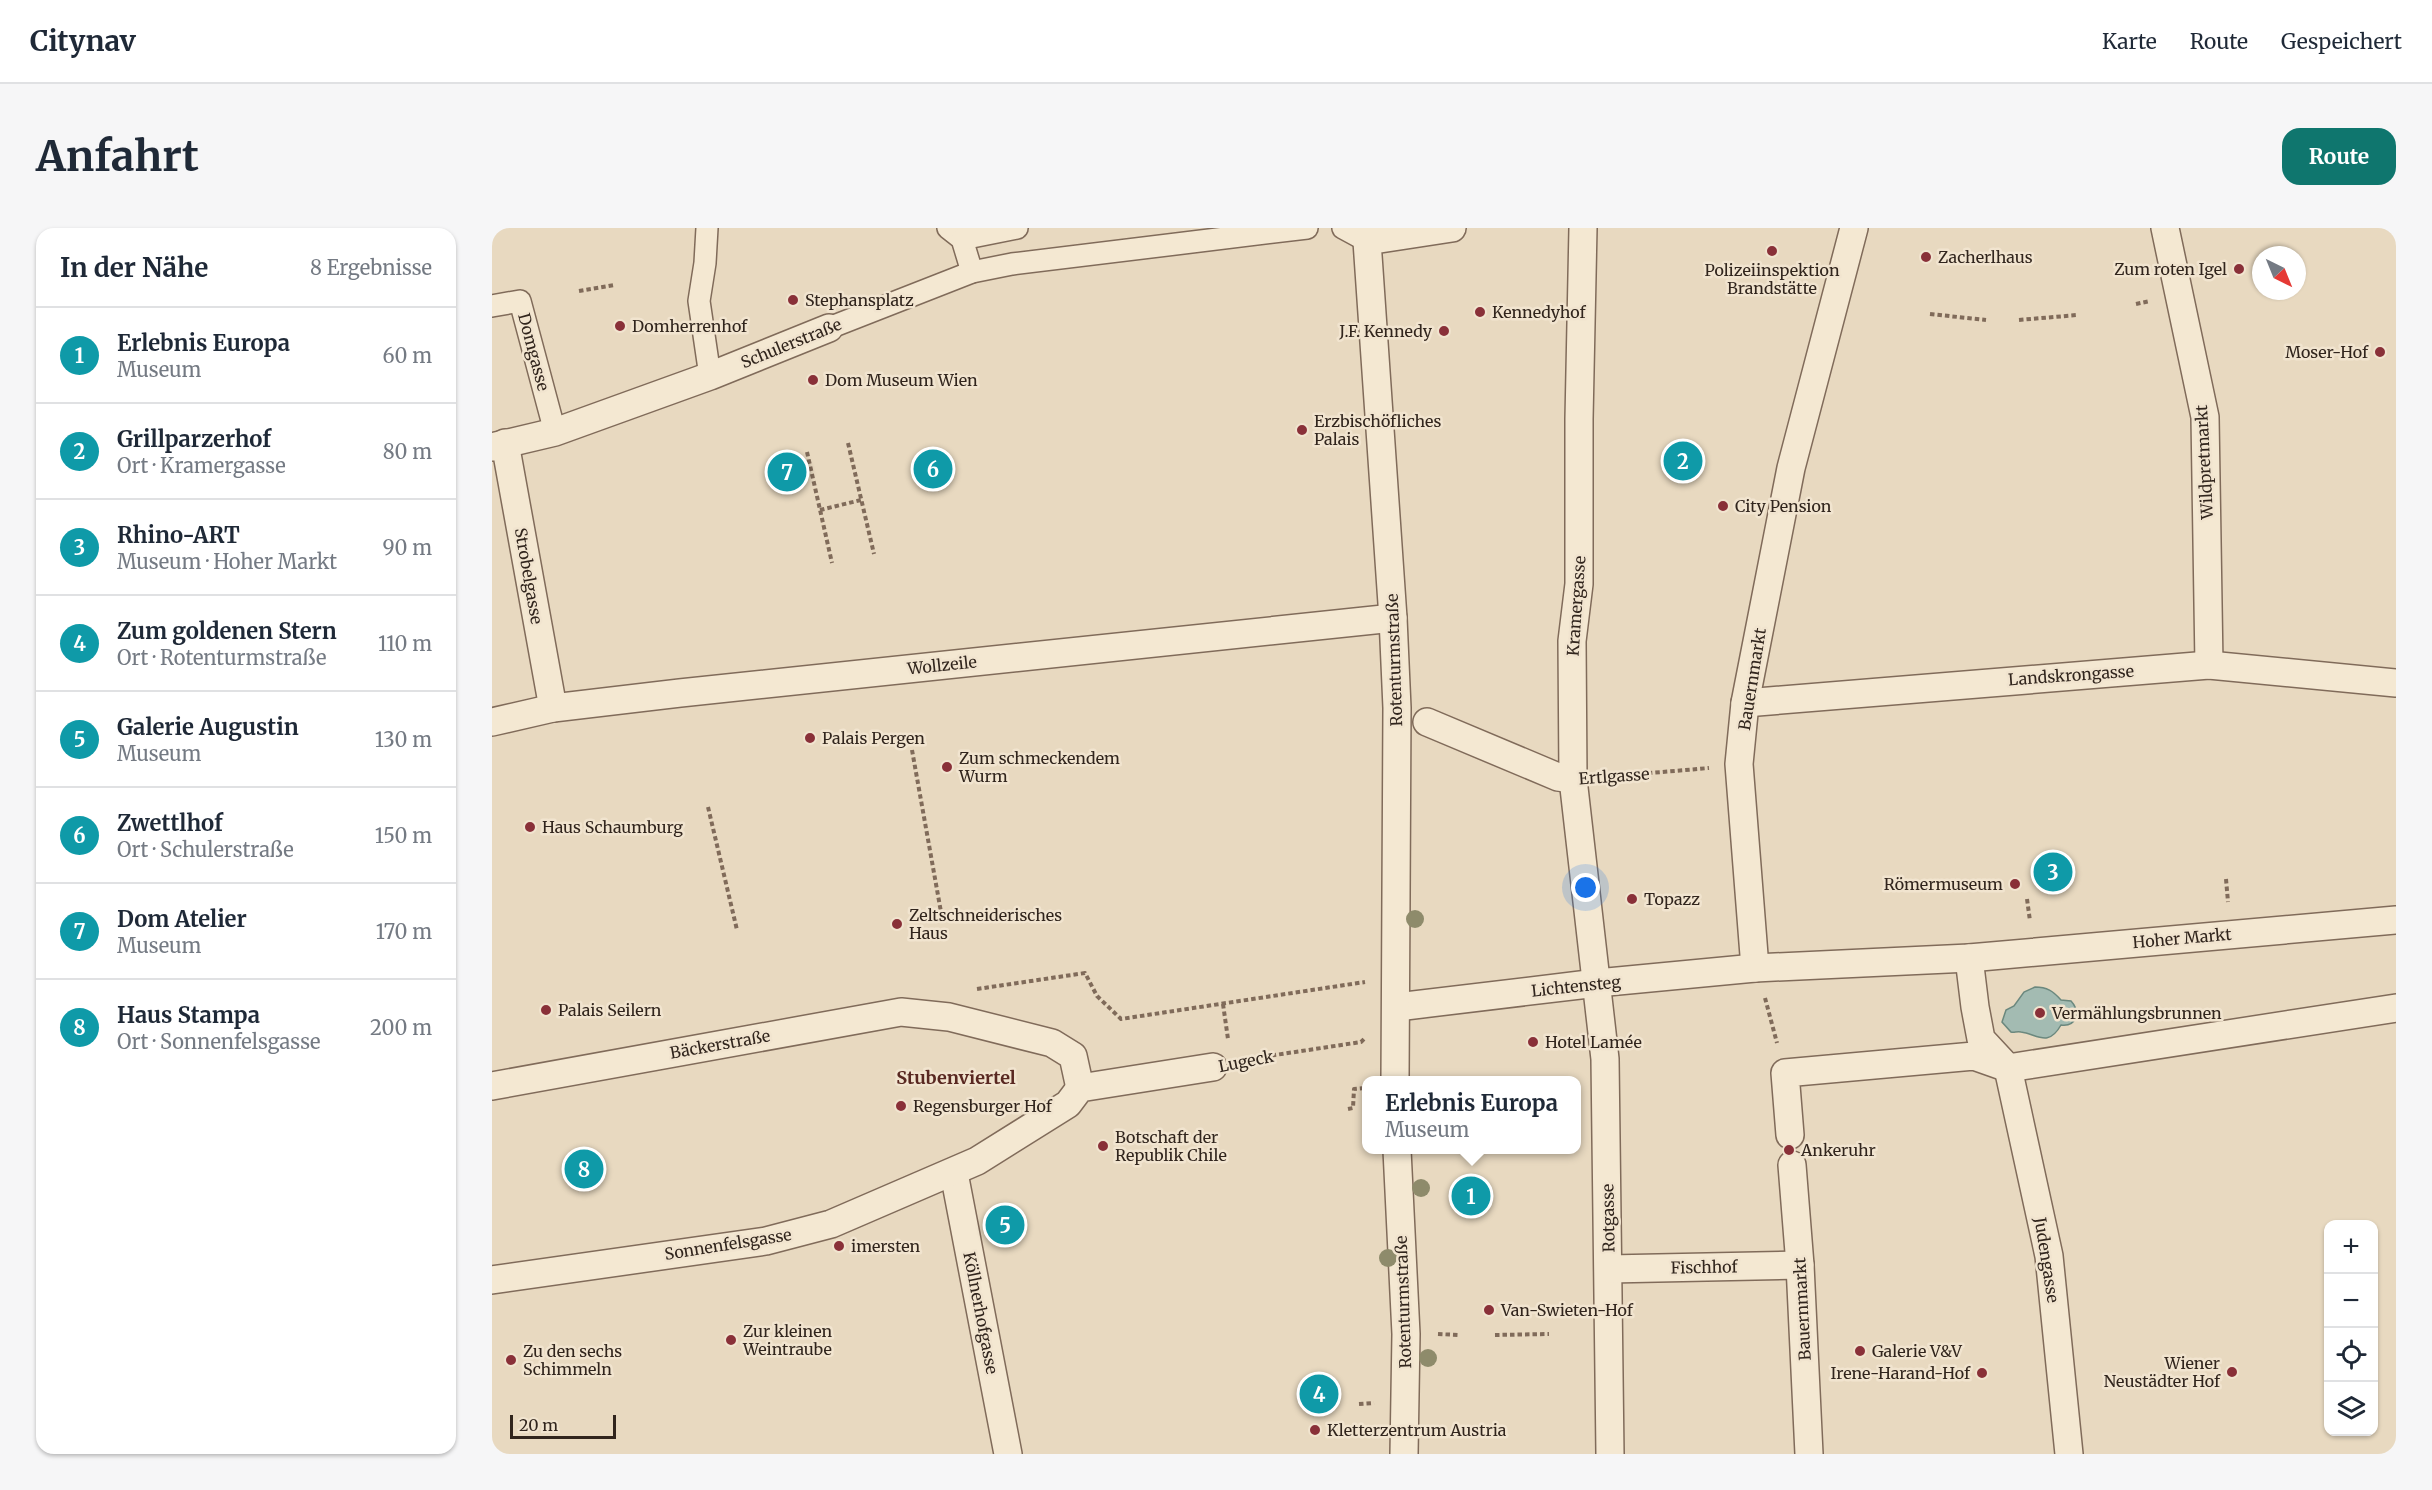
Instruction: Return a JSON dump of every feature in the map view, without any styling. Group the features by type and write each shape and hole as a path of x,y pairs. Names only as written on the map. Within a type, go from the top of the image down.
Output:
{"street":[{"path":"707,228 705,263 699,301 710,376"},
{"path":"972,272 955,234 1017,228"},
{"name":"Schulerstraße","path":"499,445 555,432 710,376 972,272 1012,264 1307,228"},
{"path":"1343,228 1367,241 1452,228"},
{"name":"Kramergasse","path":"1583,228 1579,419 1579,584 1572,641 1573,780 1597,983"},
{"name":"Bauernmarkt","path":"1755,968 1739,764 1745,703 1791,468 1854,228"},
{"name":"Wildpretmarkt","path":"2165,228 2205,417 2209,665"},
{"name":"Rotenturmstraße","path":"1367,241 1394,618 1397,708 1395,1076"},
{"name":"Domgasse","path":"492,306 520,301 555,432"},
{"name":"Strobelgasse","path":"499,445 553,708"},
{"name":"Wollzeile","path":"492,722 553,708 848,674 1394,618"},
{"name":"Landskrongasse","path":"1745,703 2209,665 2396,683"},
{"name":"Ertlgasse","path":"1427,722 1558,777 1573,780"},
{"name":"Hoher Markt","path":"1755,968 1969,958 2396,920"},
{"path":"1969,958 1981,1039 2008,1068"},
{"name":"Lichtensteg","path":"1397,1007 1597,983 1755,968"},
{"name":"Rotgasse","path":"1597,983 1605,1059 1610,1454"},
{"path":"1790,1135 1785,1073 1974,1056 2008,1068 2396,1008"},
{"name":"Bäckerstraße","path":"492,1086 901,1012 949,1017 1052,1043 1073,1056 1080,1088"},
{"name":"Lugeck","path":"1080,1088 1222,1065"},
{"name":"Judengasse","path":"2008,1068 2049,1256 2069,1454"},
{"path":"954,1173 1068,1104 1080,1088"},
{"name":"Rotenturmstraße","path":"1397,1154 1406,1334 1404,1454"},
{"name":"Bauernmarkt","path":"1792,1165 1800,1265 1809,1454"},
{"name":"Sonnenfelsgasse","path":"492,1280 766,1241 831,1224 954,1173"},
{"name":"Köllnerhofgasse","path":"954,1173 1008,1454"},
{"name":"Fischhof","path":"1609,1269 1800,1265"}],"path":[{"path":"579,291 615,285"},
{"path":"1930,314 1986,320"},
{"path":"2019,320 2077,315"},
{"path":"848,443 874,554"},
{"path":"807,452 832,563"},
{"path":"820,510 861,500"},
{"path":"912,750 940,912"},
{"name":"Ertlgasse","path":"1573,780 1739,764"},
{"path":"708,807 737,930"},
{"path":"1755,968 1785,1073"},
{"path":"967,990 1085,973 1097,996 1120,1019 1397,978"},
{"path":"1222,1065 1223,1004"},
{"name":"Lugeck","path":"1222,1065 1361,1042 1397,1007"},
{"path":"1348,1109 1353,1108 1354,1089 1362,1088"},
{"path":"1495,1335 1549,1334"}],"shaded area":[{"name":"Vermählungsbrunnen","path":"2035,987 2050,990 2061,1000 2071,1001 2076,1010 2075,1018 2070,1024 2061,1025 2052,1036 2047,1038 2011,1032 2002,1022 2006,1010 2014,1006 2024,992"}],"place":[{"name":"Polizeiinspektion Brandstätte","path":"1772,251"},
{"name":"Zacherlhaus","path":"1926,257"},
{"name":"Zum roten Igel","path":"2239,269"},
{"name":"Stephansplatz","path":"793,300"},
{"name":"Kennedyhof","path":"1480,312"},
{"name":"Domherrenhof","path":"620,326"},
{"name":"J.F. Kennedy","path":"1444,331"},
{"name":"Moser-Hof","path":"2380,352"},
{"name":"Dom Museum Wien","path":"813,380"},
{"name":"Erzbischöfliches Palais","path":"1302,430"},
{"name":"Grillparzerhof","path":"1683,461"},
{"name":"Zwettlhof","path":"933,469"},
{"name":"Dom Atelier","path":"787,472"},
{"name":"City Pension","path":"1723,506"},
{"name":"Palais Pergen","path":"810,738"},
{"name":"Zum schmeckendem Wurm","path":"947,767"},
{"name":"Haus Schaumburg","path":"530,827"},
{"name":"Rhino-ART","path":"2053,872"},
{"name":"Römermuseum","path":"2015,884"},
{"name":"Topazz","path":"1632,899"},
{"name":"Zeltschneiderisches Haus","path":"897,924"},
{"name":"Palais Seilern","path":"546,1010"},
{"name":"Vermählungsbrunnen","path":"2040,1013"},
{"name":"Hotel Lamée","path":"1533,1042"},
{"name":"Regensburger Hof","path":"901,1106"},
{"name":"Botschaft der Republik Chile","path":"1103,1146"},
{"name":"Ankeruhr","path":"1789,1150"},
{"name":"Haus Stampa","path":"584,1169"},
{"name":"Erlebnis Europa","path":"1471,1196"},
{"name":"Galerie Augustin","path":"1005,1225"},
{"name":"imersten","path":"839,1246"},
{"name":"Van-Swieten-Hof","path":"1489,1310"},
{"name":"Zur kleinen Weintraube","path":"731,1340"},
{"name":"Galerie V&V","path":"1860,1351"},
{"name":"Zu den sechs Schimmeln","path":"511,1360"},
{"name":"Wiener Neustädter Hof","path":"2232,1372"},
{"name":"Irene-Harand-Hof","path":"1982,1373"},
{"name":"Zum goldenen Stern","path":"1319,1394"},
{"name":"Kletterzentrum Austria","path":"1315,1430"}],"district":[{"name":"Stubenviertel","path":"956,1078"}]}
